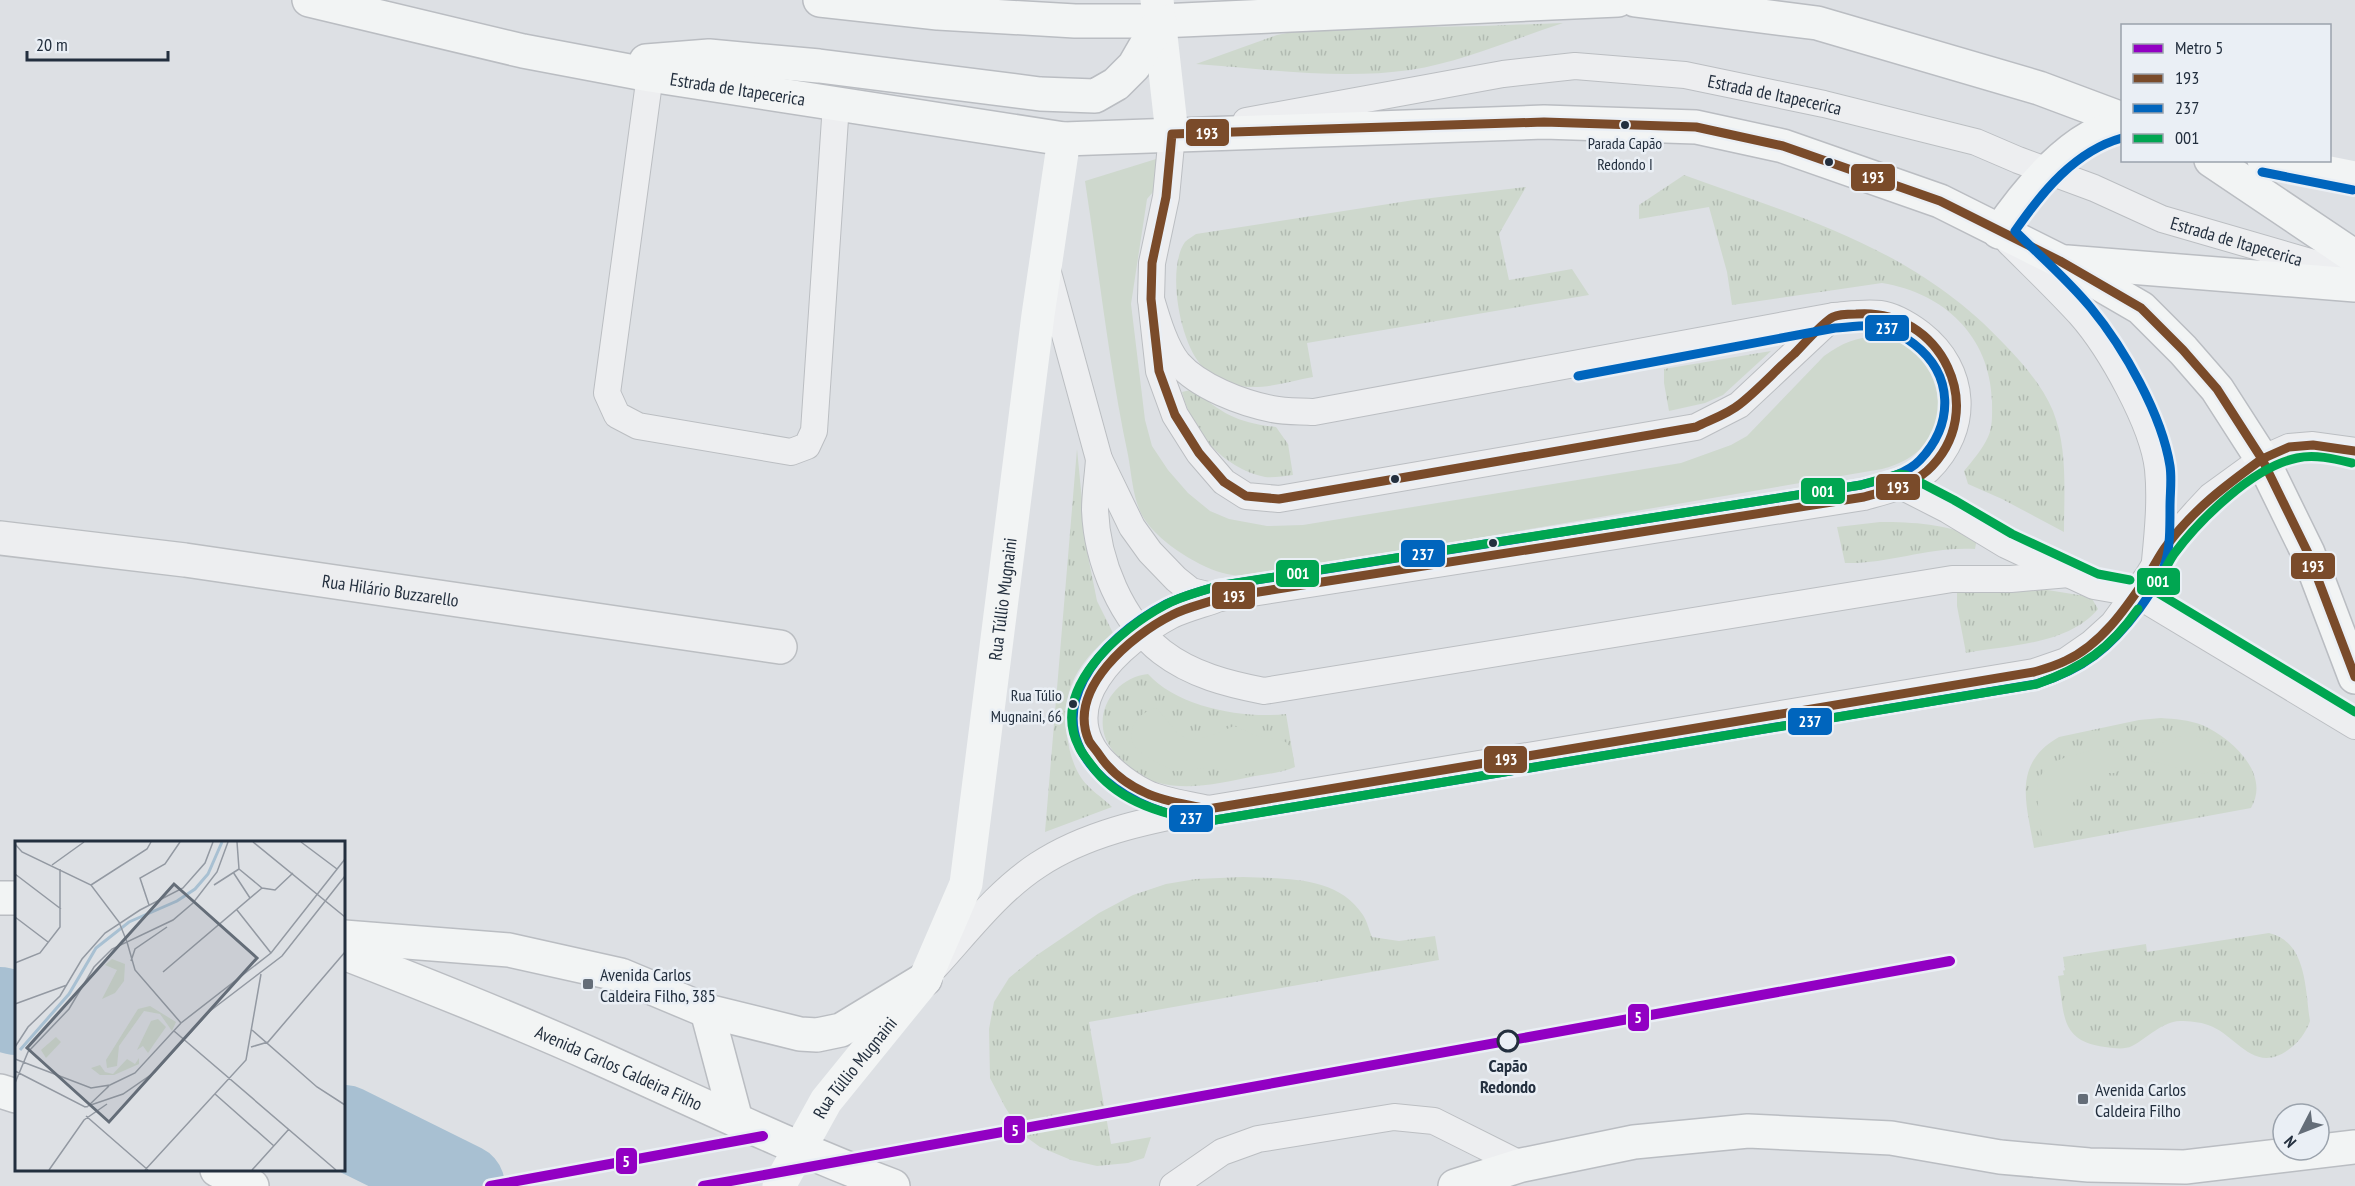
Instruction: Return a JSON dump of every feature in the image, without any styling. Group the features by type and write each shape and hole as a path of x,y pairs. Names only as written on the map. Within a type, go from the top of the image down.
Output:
{"main road":[{"name":"Estrada de Itapecerica","path":"309,0 523,51 601,66 1064,139 1544,122 1696,127 1783,146 1940,201 2060,261 2141,308 2175,341 2217,389 2262,459 2308,553 2354,670"},
{"path":"820,0 938,13 1075,21 1159,10 1618,0"},
{"path":"1635,0 1817,23 2039,88 2121,119"},
{"path":"601,66 709,56 819,66 1040,94 1095,96 1116,84 1134,66 1159,10"},
{"path":"1159,10 1172,134"},
{"path":"1999,232 2020,202 2049,170 2080,145 2113,127 2121,126"},
{"name":"Rua Túllio Mugnaini","path":"780,1186 826,1101 925,979 966,884 1064,139"},
{"name":"Estrada de Itapecerica","path":"2214,162 2355,257"},
{"path":"2274,162 2355,178"},
{"path":"2060,261 2355,285"},
{"path":"345,936 509,950 621,975 707,1011 800,1034 817,1035 841,1030 925,979"},
{"name":"Avenida Carlos Caldeira Filho","path":"345,953 485,1009 800,1149 893,1186"},
{"path":"707,1011 736,1120"},
{"path":"0,1091 15,1096"},
{"path":"1455,1186 1522,1165 1634,1142 1748,1131 1891,1138 2000,1157 2089,1165 2173,1167 2355,1147"},
{"path":"219,1171 252,1186"}],"street":[{"name":"Rua Hilário Buzzarello","path":"0,538 185,560 780,647"}],"lane":[{"name":"Estrada de Itapecerica","path":"1172,134 1503,74 1575,66 1684,75 1824,104 1976,142 2049,170 2162,219 2355,275"},
{"path":"650,75 607,393 617,415 639,426 791,452 807,446 814,431 836,104"},
{"path":"1172,134 1166,197 1152,263 1151,299 1160,371 1174,415 1198,453 1224,482 1246,496 1279,499 1696,427 1739,405 1834,316"},
{"path":"1999,232 2082,316 2116,366 2150,433 2158,469 2158,534 2155,561"},
{"path":"1046,264 1099,459 1132,527 1150,552 1176,579 1191,591 1220,598"},
{"path":"1151,299 1161,330 1178,363 1204,383 1240,401 1274,410 1314,412 1834,316 1880,314 1906,323 1936,346 1949,366 1957,391 1957,418 1949,442 1927,471 1901,486 1864,497 1220,598 1175,614 1144,633 1115,657 1094,684 1085,706 1083,724 1098,755 1118,776 1146,793 1208,809"},
{"path":"925,979 981,916 1014,884 1038,865 1104,835 1144,821 2034,672 2066,661 2092,643 2113,624 2173,537 2211,496 2262,459 2289,447 2313,445 2355,451"},
{"path":"1099,459 1095,510 1100,549 1113,591 1144,633 1161,651 1192,670 1229,685 1264,691 1952,579 2011,579 2069,574"},
{"path":"1901,486 1948,510 2007,545 2094,586 2134,593 2355,726"},
{"path":"1173,1186 1222,1152 1258,1139 1394,1117 1434,1121 1522,1165"}],"green space":[{"path":"1563,23 1468,56 1410,70 1330,74 1196,64 1277,35 1307,29"},
{"path":"1182,151 1147,199 1131,304 1145,420 1152,446 1168,470 1188,493 1210,511 1229,519 1267,526 1303,525 1681,463 1731,445 1747,436 1824,356 1859,339 1889,339 1914,352 1931,375 1938,402 1934,429 1916,453 1882,469 1255,576 1234,575 1206,567 1182,554 1152,529 1138,506 1115,387 1085,181"},
{"path":"1684,175 1772,206 1856,240 1896,260 1934,284 1971,312 2026,368 2044,393 2053,411 2063,455 2064,532 1968,484 1964,471 1980,451 1990,433 1992,401 1983,357 1973,338 1960,321 1925,297 1904,288 1882,283 1732,305 1727,272 1709,207 1639,219 1639,205"},
{"path":"1526,187 1499,234 1509,280 1572,269 1589,295 1307,343 1313,377 1268,386 1245,387 1221,379 1204,368 1188,343 1178,307 1177,270 1179,254 1185,242 1196,234 1414,200"},
{"path":"1771,351 1723,395 1705,403 1669,411 1664,369"},
{"path":"1194,389 1231,416 1251,423 1276,427 1288,444 1293,475 1265,477 1236,466 1223,457 1202,434 1187,407 1182,392"},
{"path":"1077,449 1087,551 1097,601 1113,633 1090,655 1075,678 1067,704 1067,736 1072,758 1082,779 1112,807 1045,832"},
{"path":"1880,522 1917,523 1965,533 1977,538 1975,549 1942,550 1878,561 1845,563 1837,527"},
{"path":"2029,587 2091,597 2098,609 2071,630 2054,637 1966,653 1957,606 1957,592"},
{"path":"1148,674 1176,695 1212,708 1251,714 1286,714 1295,767 1275,773 1193,786 1163,784 1134,772 1117,756 1107,742 1103,715 1111,695 1119,687 1137,676"},
{"path":"1157,708 1177,733 1189,740 1210,736 1234,726 1258,736 1287,743 1294,760 1280,771 1270,770 1240,775 1219,769 1173,770 1141,753 1134,745 1132,738 1133,726 1140,716"},
{"path":"2161,718 2202,725 2236,748 2252,770 2256,783 2256,795 2251,808 2034,848 2026,801 2026,786 2028,773 2034,760 2044,748 2059,737 2139,720"},
{"path":"2181,736 2194,736 2209,741 2217,769 2205,774 2150,761 2162,744"},
{"path":"2123,746 2126,766 2115,773 2096,773 2068,809 2065,817 2071,841 2043,846 2037,787 2043,772 2051,764 2074,755"},
{"path":"1243,877 1293,879 1325,886 1339,892 1352,902 1364,917 1372,937 1399,941 1435,936 1439,960 1089,1022 1111,1144 1151,1137 1144,1158 1128,1163 1097,1166 1071,1160 1040,1147 1022,1134 990,1078 989,1029 994,1002 1009,978 1037,955 1099,913 1133,895 1166,884 1196,879"},
{"path":"2269,933 2281,938 2291,946 2297,956 2305,981 2310,1021 2298,1041 2288,1050 2276,1056 2265,1058 2255,1055 2218,1030 2198,1022 2183,1021 2167,1024 2126,1048 2090,1044 2079,1039 2067,1024 2058,976 2064,975 2063,957 2146,944 2147,952"}],"waterway":[{"path":"0,1009 15,1013"},
{"path":"345,1127 463,1186"}],"metro line":[{"name":"5","path":"703,1186 1950,961"},
{"name":"5","path":"490,1186 763,1136"}],"transit line":[{"name":"193","path":"1544,122 1696,127 1783,146 1940,201 2060,261 2141,308 2183,350 2217,389 2262,459 2223,488 2188,520 2164,549 2130,601 2101,636 2078,654 2034,672 1208,809 1161,799 1133,786 1104,762 1089,741 1084,721 1087,702 1107,666 1122,650 1156,624 1178,612 1220,598 1864,497 1913,481 1927,471 1946,447 1955,420 1956,393 1948,367 1933,345 1912,327 1886,316 1848,314 1835,316 1824,324 1761,386 1735,408 1696,427 1279,499 1246,496 1224,482 1199,453 1175,415 1159,371 1151,299 1152,263 1166,197 1172,134 1544,122"},
{"name":"237","path":"1578,376 1835,328 1877,326 1901,335 1927,356 1937,370 1942,385 1945,400 1944,416 1931,446 1908,470 1861,485 1218,586 1178,599 1142,619 1119,637 1099,657 1084,680 1075,704 1074,729 1083,754 1104,779 1140,803 1167,813 1209,821 2036,684 2082,664 2118,635 2150,594 2162,571 2169,538 2170,466 2166,446 2150,404 2116,342 2104,324 2064,278 2015,231 2036,202 2061,175 2089,153 2121,138"},
{"name":"237","path":"2262,172 2353,190"},
{"name":"193","path":"2262,459 2289,447 2313,445 2355,451"},
{"name":"001","path":"2352,463 2304,457 2280,463 2263,472 2229,496 2198,526 2174,554 2153,590 2355,712"},
{"name":"193","path":"2262,459 2308,553 2355,677"},
{"name":"001","path":"2130,580 2098,574 2012,534 1954,500 1906,475 1899,474 1861,485 1217,586 1165,605 1128,629 1110,645 1081,683 1073,704 1072,725 1082,752 1092,766 1115,789 1129,798 1160,811 1209,821 2037,684 2068,671 2094,656 2117,635 2138,609"}],"place":[{"name":"Parada Capão Redondo I","path":"1625,125"},
{"name":"Rua Túlio Mugnaini, 66","path":"1073,704"},
{"name":"Avenida Carlos Caldeira Filho, 385","path":"588,984"},
{"name":"Capão Redondo","path":"1508,1041"},
{"name":"Avenida Carlos Caldeira Filho","path":"2083,1099"}]}
